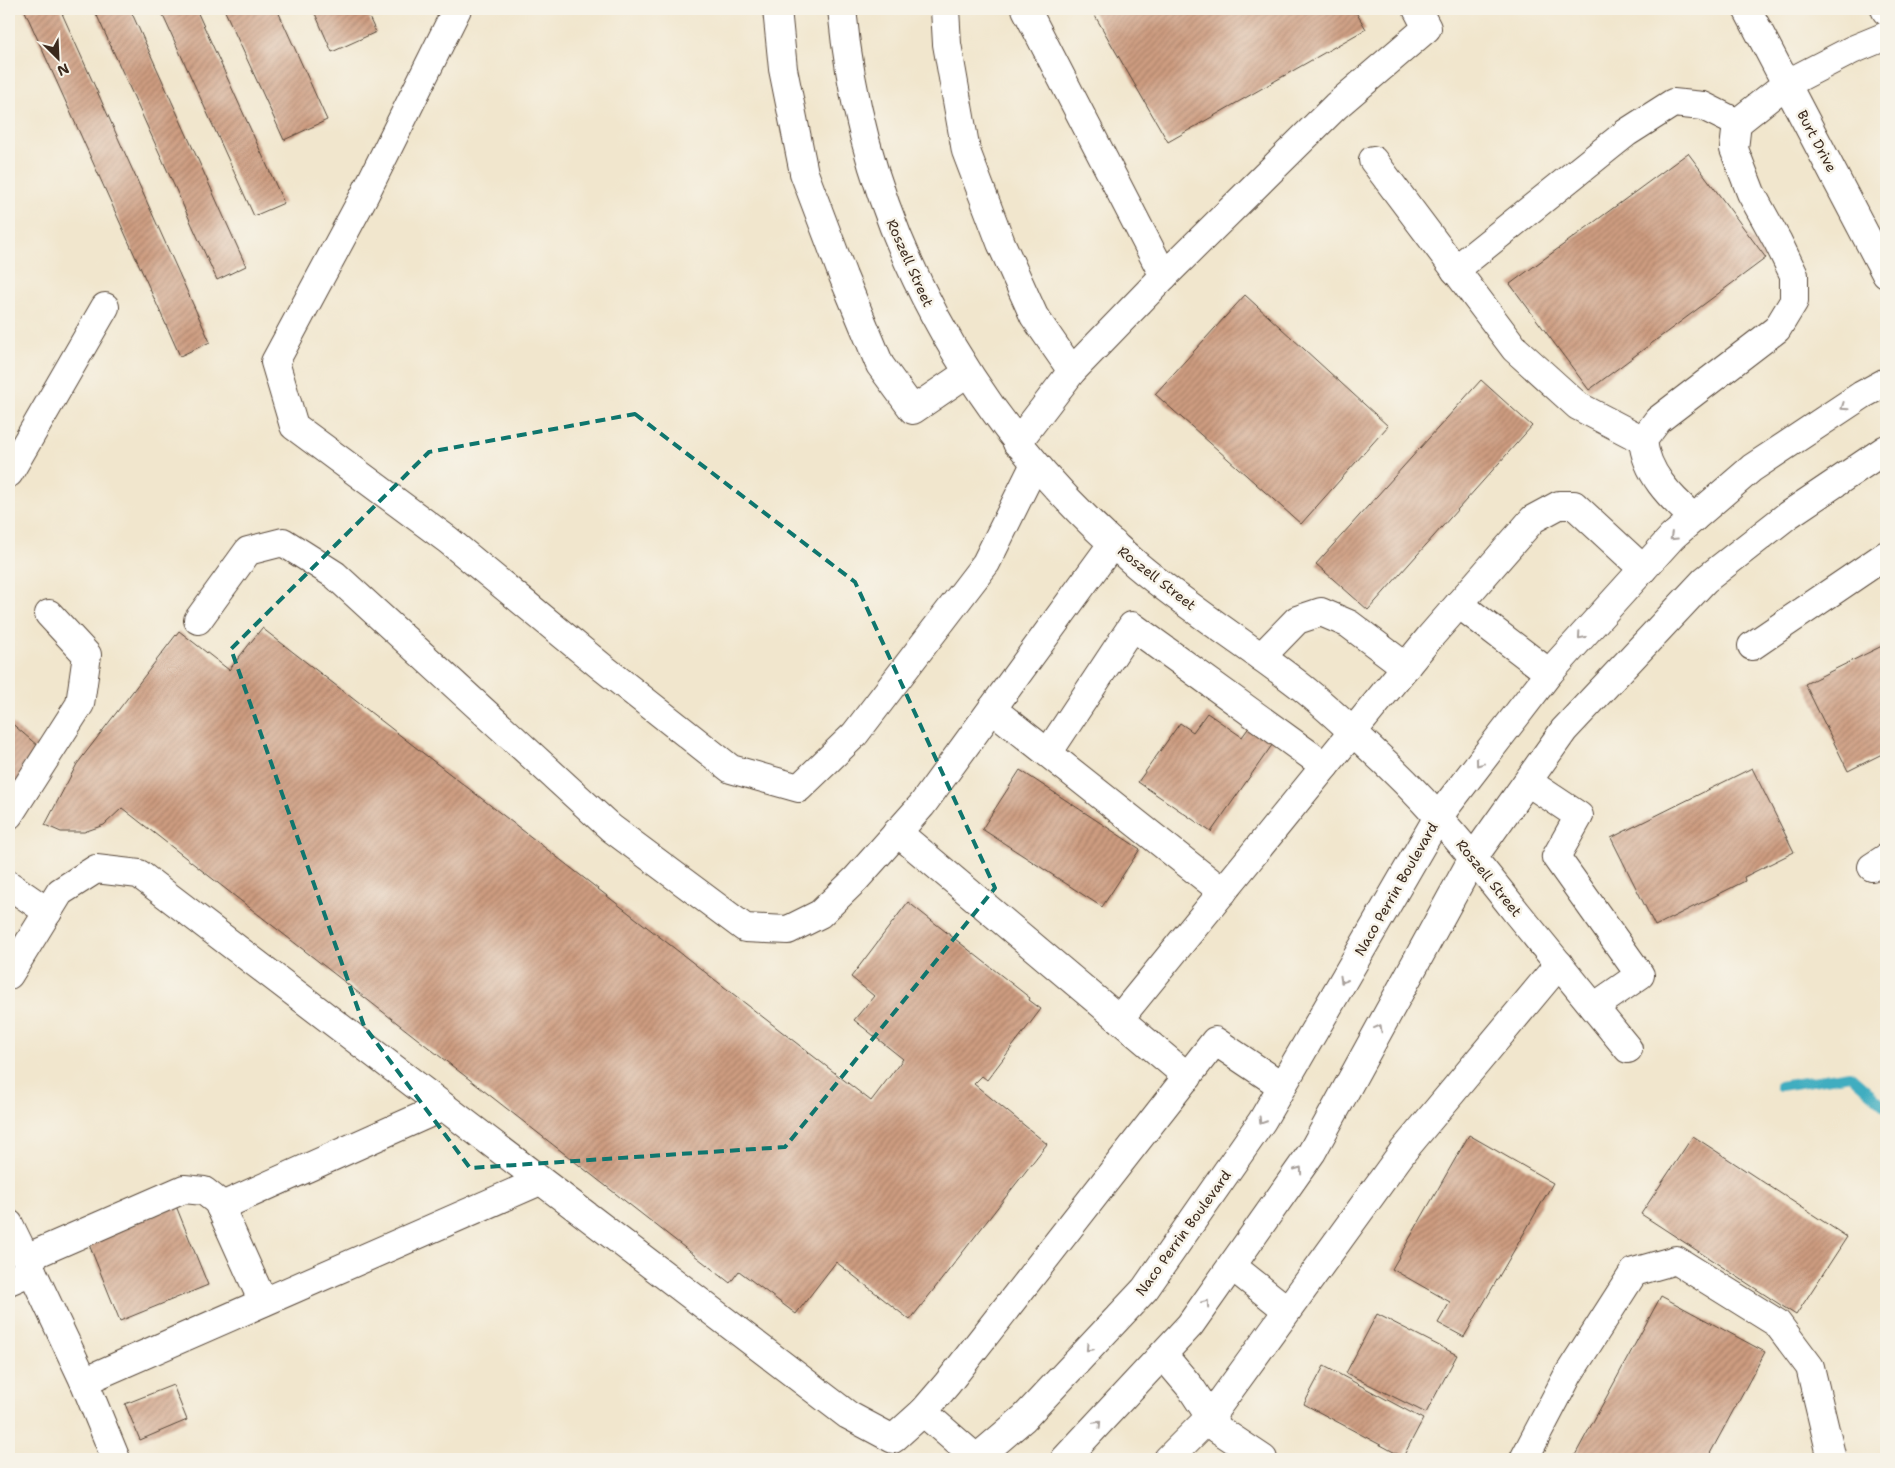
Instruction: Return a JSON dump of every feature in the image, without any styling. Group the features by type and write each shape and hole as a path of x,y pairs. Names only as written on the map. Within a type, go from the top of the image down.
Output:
{"main road":[{"path":"457,9 364,196 274,362 294,426 448,540 602,667 731,769 799,788 855,734 986,563 1036,464"},
{"path":"777,9 782,69 804,174 842,276 880,365 914,410 967,373"},
{"name":"Roszell Street","path":"842,9 846,52 863,136 890,219 924,298 967,373 1017,444 1074,508 1139,567 1302,688 1389,766 1438,817 1473,858 1628,1049"},
{"path":"945,9 947,44 966,150 1001,243 1034,316 1072,371"},
{"path":"1026,9 1164,276"},
{"path":"1017,444 1072,371 1164,276 1336,106 1427,28 1417,9"},
{"name":"Burt Drive","path":"1747,9 1886,274"},
{"path":"1694,518 1668,494 1644,458 1643,440 1658,420 1777,329 1794,301 1794,275 1751,193 1734,149 1737,123 1786,84 1852,50 1886,36"},
{"path":"1455,270 1626,133 1674,103 1703,106 1737,123"},
{"path":"1373,160 1515,349 1578,406 1643,440"},
{"path":"9,473 106,307"},
{"name":"Naco Perrin Boulevard","path":"976,1459 1024,1418 1145,1289 1262,1121 1438,817 1549,673 1672,537 1694,518 1752,468 1886,382"},
{"path":"1065,1459 1190,1325 1312,1152 1473,858 1564,730 1705,580 1788,515 1886,449"},
{"path":"1119,1019 1406,667 1534,519 1559,504 1574,505 1643,569"},
{"path":"198,620 248,551 283,542 334,575 611,828 745,928 788,930 820,914 856,879 922,806 1113,543"},
{"path":"1752,646 1886,555"},
{"path":"1459,604 1549,673"},
{"path":"1261,657 1297,620 1321,612 1350,624 1406,667"},
{"path":"9,815 80,704 87,654 49,614"},
{"path":"1048,753 1132,626 1325,766"},
{"path":"992,709 1223,892"},
{"path":"1528,782 1579,816 1556,857 1640,975 1594,1007"},
{"path":"897,832 1188,1077"},
{"path":"9,975 60,892 96,869 139,874 848,1415 896,1449 923,1412 947,1384 1215,1041 1282,1086"},
{"path":"9,885 48,912"},
{"path":"1168,1459 1210,1417 1404,1150 1559,964"},
{"path":"220,1207 443,1106"},
{"path":"84,1381 540,1181"},
{"path":"22,1270 184,1189 204,1191 218,1202 263,1302"},
{"path":"9,1224 22,1270 84,1381 116,1459"},
{"path":"1524,1459 1568,1375 1634,1272 1676,1260 1777,1323 1810,1367 1832,1459"},
{"path":"1232,1266 1287,1310"},
{"path":"1163,1355 1192,1388 1218,1429 1263,1459"},
{"path":"923,1412 976,1459"}],"highlighted area":[{"path":"635,414 855,582 995,888 785,1147 470,1168 364,1026 231,649 429,452"}],"building":[{"path":"24,9 60,9 210,342 180,356"},
{"path":"94,9 130,9 246,266 217,280"},
{"path":"160,9 196,9 284,203 254,216"},
{"path":"224,9 277,9 327,120 284,140"},
{"path":"313,9 365,9 376,32 332,52"},
{"path":"1091,9 1354,9 1366,29 1168,142"},
{"path":"1688,153 1766,258 1589,390 1510,284"},
{"path":"1245,295 1388,426 1301,524 1155,394"},
{"path":"1481,380 1532,426 1368,610 1316,564"},
{"path":"262,628 871,1101 903,1059 854,1020 874,996 851,977 908,902 1030,998 1029,1000 1041,1009 987,1080 982,1076 974,1084 1047,1144 910,1320 836,1262 796,1314 739,1271 730,1283 122,808 104,825 84,832 61,832 45,825 77,764 179,631 229,670"},
{"path":"1886,644 1886,752 1848,771 1805,684"},
{"path":"1207,713 1242,737 1253,722 1277,738 1211,832 1138,782 1180,723 1193,732"},
{"path":"9,721 45,752 9,793"},
{"path":"1752,768 1794,852 1744,877 1745,881 1655,926 1611,838"},
{"path":"1020,770 1140,849 1102,907 982,829"},
{"path":"1469,1135 1553,1183 1464,1337 1438,1323 1450,1302 1392,1269"},
{"path":"1693,1136 1847,1237 1796,1315 1641,1214"},
{"path":"176,1206 208,1285 120,1321 88,1242"},
{"path":"1661,1296 1765,1352 1707,1459 1573,1459"},
{"path":"1377,1314 1457,1355 1426,1413 1346,1373"},
{"path":"1324,1366 1423,1419 1403,1457 1304,1404"},
{"path":"173,1385 187,1420 140,1440 125,1404"}],"waterway":[{"path":"1780,1086 1850,1075 1886,1107"}]}
